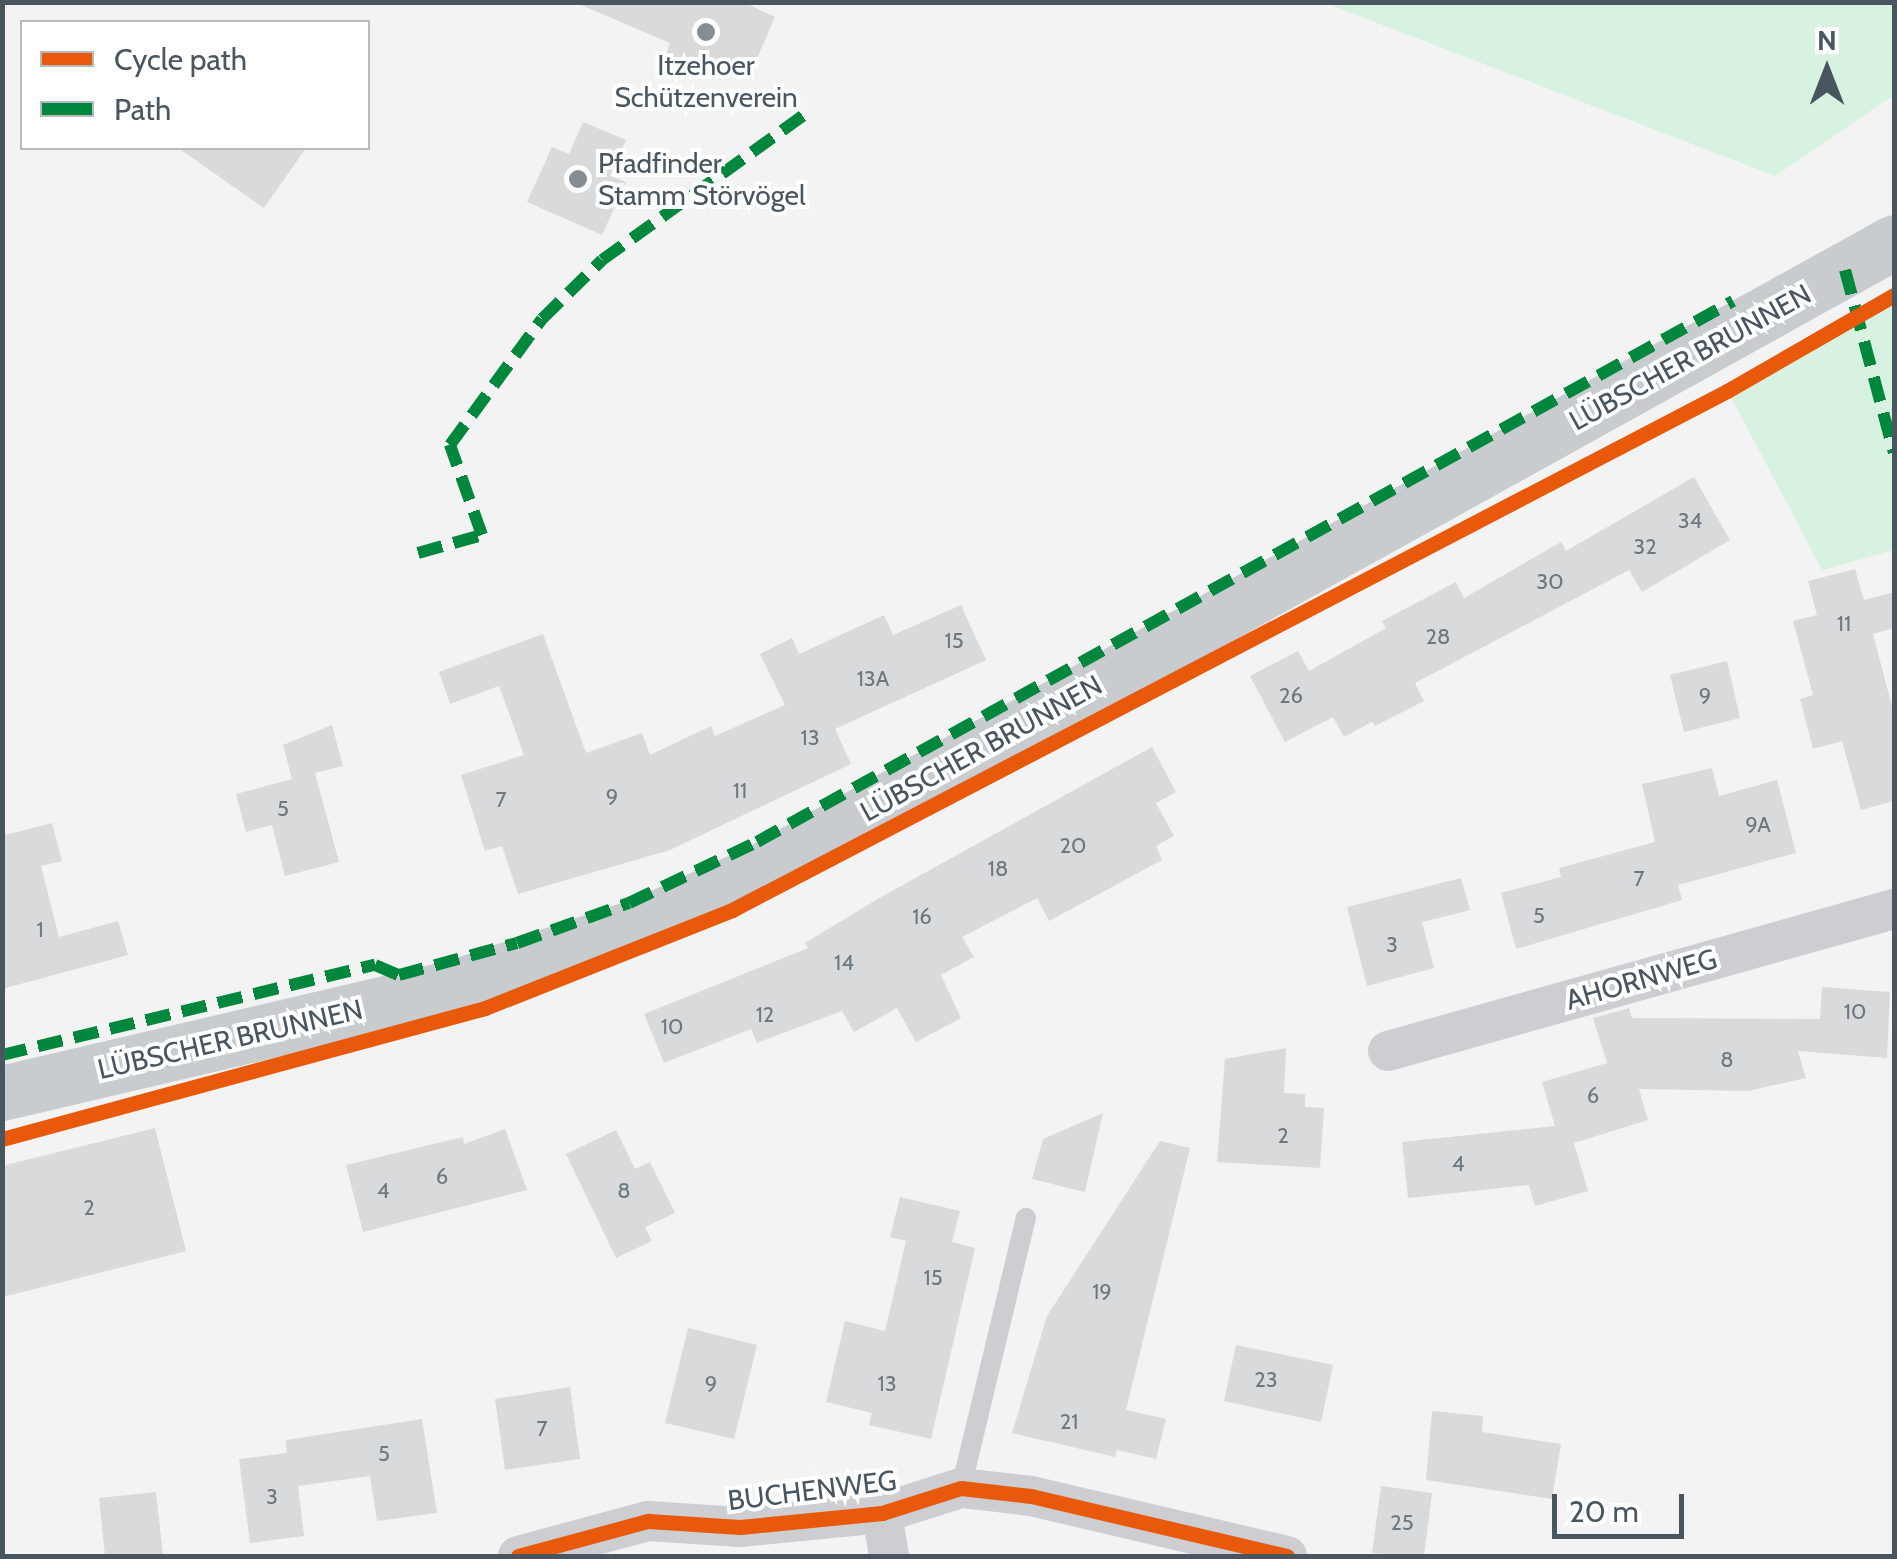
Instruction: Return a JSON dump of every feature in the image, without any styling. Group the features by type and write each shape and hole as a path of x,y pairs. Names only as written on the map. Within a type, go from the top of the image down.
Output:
{"main road":[{"name":"LÜBSCHER BRUNNEN","path":"2,1093 456,986 643,924 776,862 1894,242"}],"street":[{"name":"AHORNWEG","path":"1388,1052 1894,910"},
{"name":"BUCHENWEG","path":"518,1556 648,1522 740,1528 882,1512 962,1488 1030,1496 1287,1556"},
{"path":"882,1512 889,1556"}],"lane":[{"path":"962,1488 1026,1218"}],"green space":[{"path":"1325,3 1894,3 1894,95 1775,176"},
{"path":"1894,303 1894,550 1822,570 1731,397"}],"building":[{"name":"Itzehoer Schützenverein","path":"574,2 743,2 775,17 749,77 726,68 721,80 665,57 670,43"},
{"name":"Pfadfinder Stamm Störvögel","path":"583,122 626,140 610,176 626,182 602,235 527,202 552,147 569,154"},
{"path":"181,150 305,150 264,208"},
{"path":"1694,477 1730,540 1642,592 1629,570 1415,683 1424,701 1375,726 1372,722 1344,737 1333,717 1285,742 1250,676 1298,651 1309,671 1386,628 1382,621 1456,582 1464,598 1561,542 1566,551"},
{"path":"1855,569 1864,600 1894,592 1894,628 1873,634 1894,714 1894,801 1861,810 1842,741 1813,749 1800,699 1813,695 1793,621 1817,615 1808,581"},
{"path":"961,605 986,660 835,729 851,764 670,850 518,894 502,846 485,851 461,775 524,755 499,686 450,704 439,672 543,634 586,753 642,733 650,755 711,726 715,736 785,705 760,654 792,638 799,654 884,615 893,635"},
{"path":"1727,661 1740,718 1684,732 1670,675"},
{"path":"332,725 343,766 315,773 339,862 285,876 272,825 246,832 236,794 292,779 283,745"},
{"path":"1152,747 1176,792 1156,803 1174,836 1156,846 1162,860 1049,921 1037,898 962,937 974,957 941,975 961,1018 916,1042 897,1008 854,1032 842,1011 757,1043 751,1029 664,1063 644,1014 808,948 805,943 881,897"},
{"path":"1712,768 1719,796 1777,780 1796,853 1678,885 1682,900 1516,949 1501,893 1561,877 1559,868 1655,842 1642,784"},
{"path":"52,823 62,861 41,866 59,937 118,921 128,955 2,989 2,836"},
{"path":"1461,878 1470,910 1422,922 1434,968 1367,986 1347,907"},
{"path":"1822,987 1890,992 1887,1058 1798,1051 1806,1078 1748,1091 1639,1089 1648,1120 1574,1143 1588,1191 1535,1206 1529,1185 1408,1198 1402,1142 1555,1126 1542,1082 1607,1063 1593,1018 1629,1008 1632,1018 1820,1019"},
{"path":"1286,1048 1284,1093 1305,1094 1305,1107 1324,1108 1320,1168 1217,1162 1225,1059"},
{"path":"1103,1113 1085,1192 1032,1179 1043,1139"},
{"path":"155,1128 186,1251 2,1297 2,1166"},
{"path":"505,1129 527,1190 363,1232 346,1165 463,1137 464,1144"},
{"path":"616,1130 635,1169 650,1162 675,1213 645,1227 652,1241 616,1258 566,1154"},
{"path":"1160,1141 1190,1148 1126,1410 1166,1419 1156,1459 1117,1450 1115,1457 1012,1433 1047,1316"},
{"path":"900,1197 960,1211 952,1242 975,1248 931,1439 869,1425 872,1413 826,1402 845,1321 885,1331 906,1241 890,1237"},
{"path":"688,1328 757,1345 734,1439 665,1423"},
{"path":"1236,1345 1333,1365 1321,1422 1224,1401"},
{"path":"570,1387 580,1459 505,1470 495,1399"},
{"path":"1432,1411 1483,1416 1482,1432 1561,1444 1552,1499 1426,1480"},
{"path":"422,1419 437,1513 377,1521 370,1476 298,1486 304,1536 250,1543 239,1459 287,1453 286,1440"},
{"path":"1381,1486 1432,1493 1424,1556 1372,1553"},
{"path":"156,1492 163,1556 105,1556 99,1498"}],"marked path":[{"path":"418,553 482,535 450,445 542,319 602,260 805,114"},
{"path":"1845,270 1894,453"},
{"path":"2,1055 375,965 399,975 517,943 629,903 757,842 1733,301"}],"cycle path":[{"path":"2,1139 485,1008 732,910 1727,391 1894,295"},
{"path":"518,1556 648,1521 740,1527 882,1513 961,1488 1031,1496 1287,1556"}],"place":[{"name":"Itzehoer Schützenverein","path":"706,32"},
{"name":"Pfadfinder Stamm Störvögel","path":"578,179"}]}
